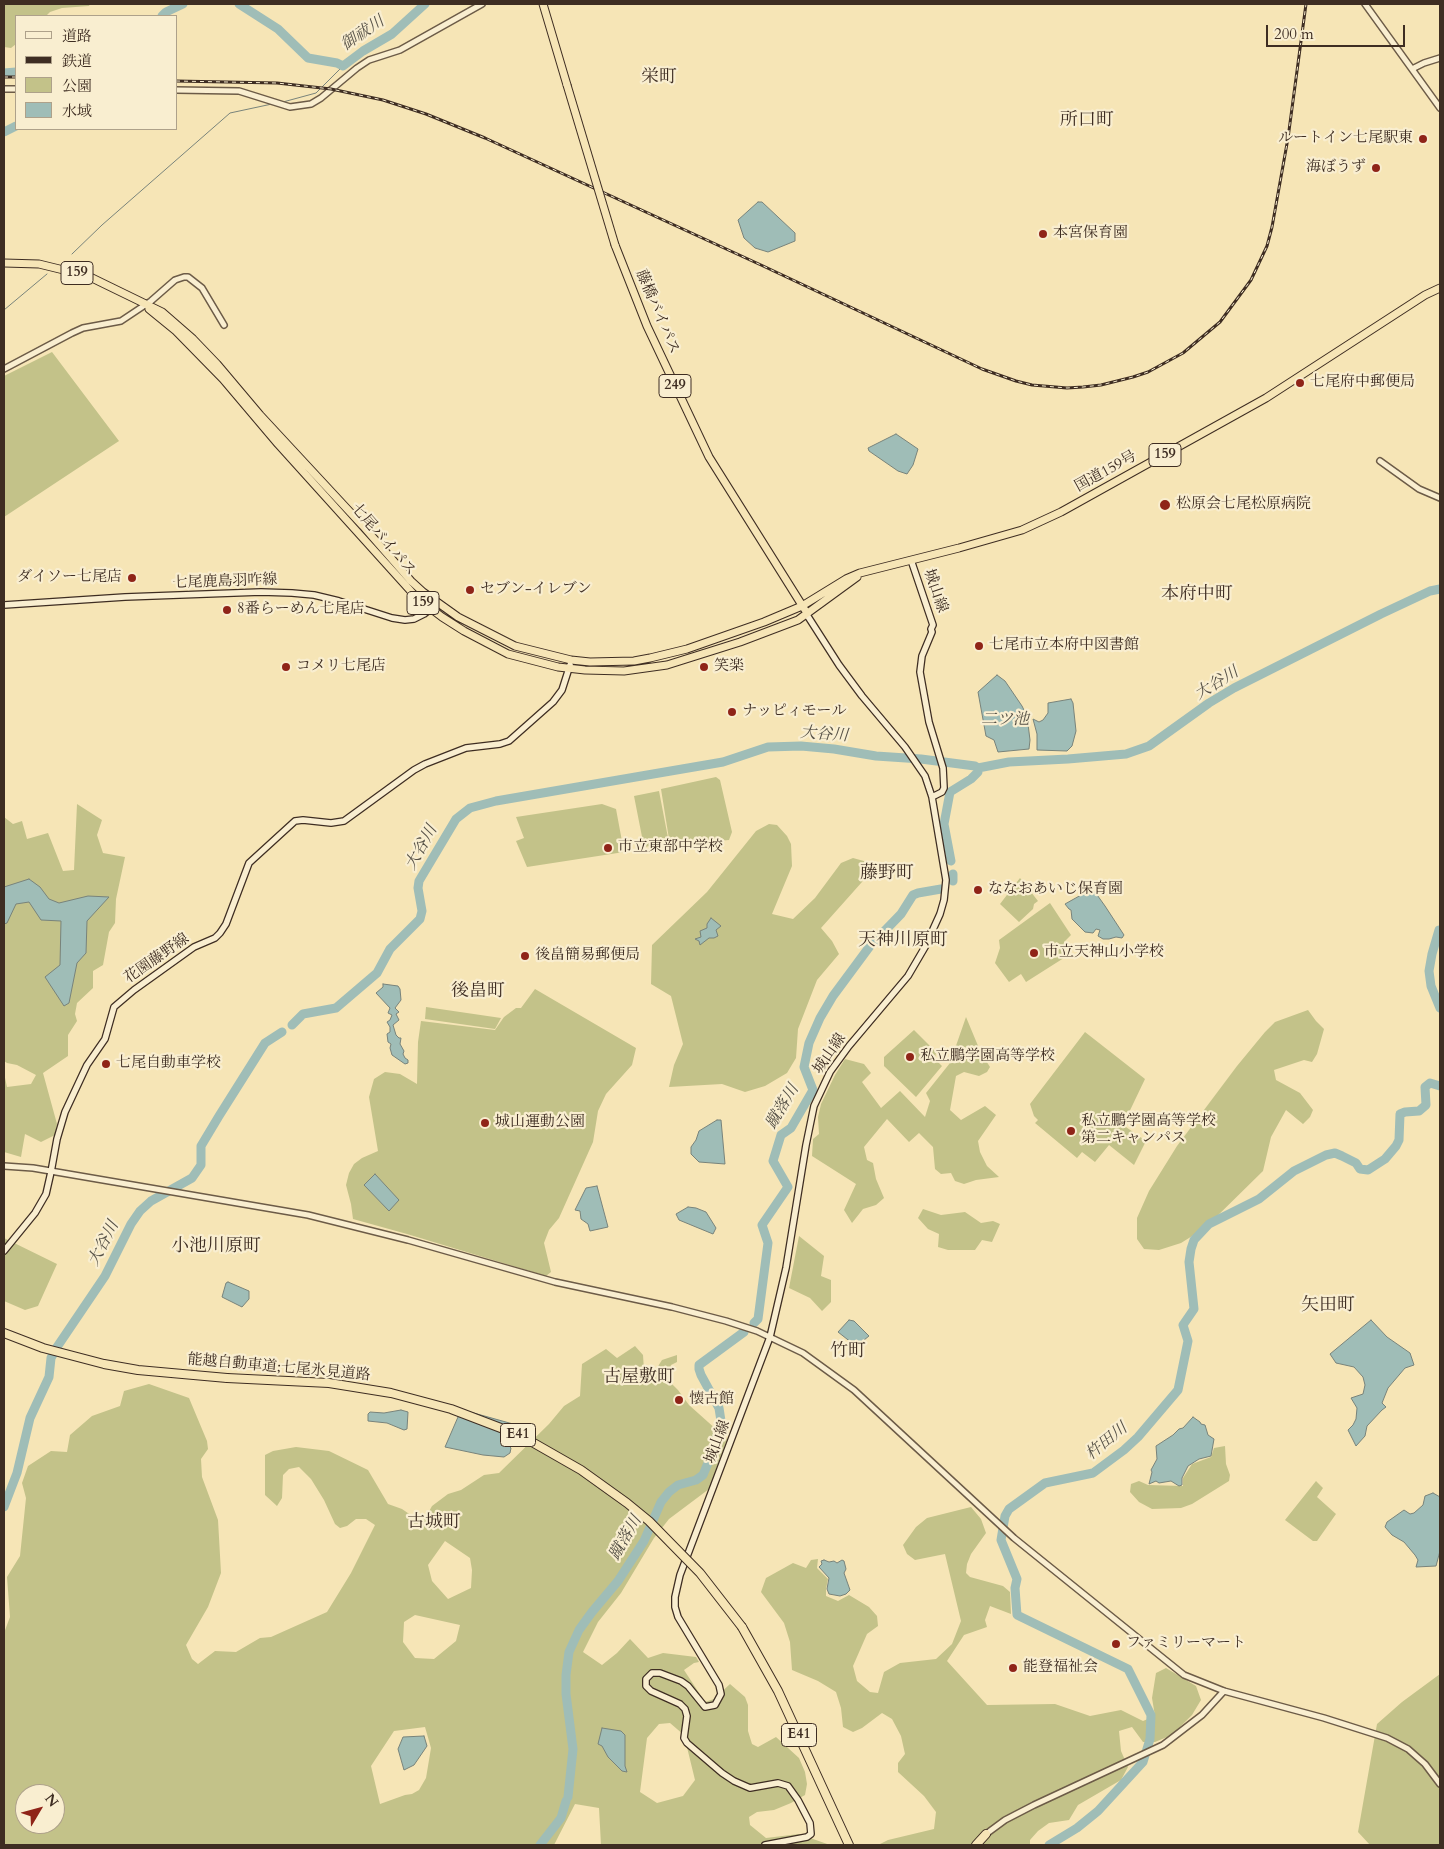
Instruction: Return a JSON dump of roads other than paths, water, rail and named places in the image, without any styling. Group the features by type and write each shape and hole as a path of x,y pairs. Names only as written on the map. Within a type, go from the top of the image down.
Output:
{"highway":[{"name":"藤橋バイパス","path":"543,4 615,245 647,326 709,457 802,606"},
{"name":"七尾バイパス","path":"4,263 39,264 88,276 162,312 193,338 218,364 260,415 363,526 411,581 438,603 481,630 515,646 570,664 650,658 687,648 764,622 802,606"},
{"name":"国道159号","path":"802,606 846,579 1022,530 1061,512 1266,398 1425,295 1440,288"},
{"name":"七尾バイパス","path":"145,305 182,337 223,379 371,546 395,576 417,598 430,609 464,631 508,654 534,661 624,671 667,665 740,642 807,615"},
{"name":"国道159号","path":"807,615 866,572"},
{"name":"249","path":"802,606 807,615"},
{"name":"能越自動車道;七尾氷見道路","path":"4,1333 43,1348 74,1357 138,1370 227,1378 329,1383 391,1393 451,1409 506,1430 532,1442 589,1475 649,1521 700,1573 742,1628 778,1691 849,1845"},
{"path":"976,1845 986,1834"}],"main road":[{"name":"城山線","path":"911,560 933,625 922,656 920,672 929,722 943,768 944,788 942,792 932,797"},
{"name":"七尾鹿島羽咋線","path":"4,605 125,597 261,592 314,595 392,618 405,620 414,619 424,614 438,603"},
{"name":"城山線","path":"765,1845 810,1834 810,1824 798,1800 788,1786 778,1782 750,1788 722,1773 687,1743 684,1738 687,1716 685,1709 680,1704 650,1691 646,1686 646,1680 652,1673 660,1673 681,1682 688,1686 705,1707 715,1705 721,1694 719,1685 678,1617 675,1598 680,1575 770,1337 786,1268 806,1145 817,1098 830,1072 849,1046 908,976 925,947 944,900 946,880 932,797 925,776 911,755 839,665 807,615"},
{"name":"花園藤野線","path":"4,1251 35,1213 46,1194 57,1139 65,1112 87,1065 105,1039 114,1007 194,946 215,938 220,933 226,924 249,863 295,821 331,823 344,821 425,764 466,748 500,744 509,741 553,702 562,690 570,664"}],"street":[{"path":"178,90 239,91 280,104 300,107 311,104 322,98 342,78 363,64 400,50 482,4"},
{"path":"1365,4 1440,108"},
{"path":"1412,69 1440,58"},
{"path":"4,369 83,328 121,321 145,305 175,280 188,277 202,288 224,325"},
{"path":"1380,461 1419,489 1440,498"},
{"path":"4,1166 33,1168 285,1210 375,1231 555,1282 726,1321 770,1337 803,1353 854,1390 1014,1538 1184,1675 1224,1691 1324,1718 1387,1738 1408,1749 1425,1764 1440,1784"},
{"path":"986,1834 1005,1820 1034,1805 1163,1745 1202,1715 1224,1691"}],"water":[{"path":"758,202 762,202 795,233 795,241 768,252 755,248 744,238 738,220"},
{"path":"896,434 918,449 913,465 907,474 898,471 869,451 868,448"},
{"name":"二ツ池","path":"997,675 1005,681 1027,716 1030,740 1029,749 998,752 994,740 986,736 978,692"},
{"name":"二ツ池","path":"1071,699 1076,731 1072,746 1067,751 1037,750 1037,734 1033,719 1039,722 1043,720 1048,713 1048,703"},
{"path":"29,879 40,887 49,899 59,903 88,896 109,897 87,921 86,953 77,963 69,1003 64,1006 45,977 60,965 61,921 41,920 29,902 16,904 7,923 4,924 4,887"},
{"path":"1090,890 1095,892 1105,906 1124,935 1122,938 1103,939 1098,936 1100,930 1096,929 1093,933 1085,932 1072,919 1071,910 1065,904"},
{"path":"711,918 721,926 716,930 718,936 709,938 700,945 699,941 695,939 701,937 700,931 707,928"},
{"path":"383,984 398,986 400,989 401,1000 395,1008 399,1012 396,1014 399,1020 393,1025 396,1035 401,1038 400,1044 404,1051 403,1054 408,1060 408,1063 405,1064 392,1055 391,1044 388,1042 387,1034 390,1032 390,1027 387,1022 392,1015 388,1013 390,1008 376,993 383,987"},
{"path":"717,1120 721,1120 725,1164 699,1162 691,1154 691,1147 699,1131"},
{"path":"375,1174 399,1200 389,1211 364,1185"},
{"path":"597,1186 608,1227 590,1231 588,1224 581,1219 580,1211 575,1210 586,1188"},
{"path":"688,1207 706,1212 716,1228 713,1234 679,1220 676,1214"},
{"path":"228,1282 249,1291 249,1299 242,1307 222,1297"},
{"path":"849,1320 854,1321 869,1336 859,1344 852,1343 838,1332"},
{"path":"1371,1320 1387,1337 1410,1353 1414,1365 1405,1368 1388,1388 1382,1403 1386,1407 1367,1426 1365,1436 1356,1446 1348,1430 1356,1419 1357,1408 1351,1398 1363,1394 1365,1385 1363,1377 1354,1367 1336,1363 1330,1354"},
{"path":"401,1410 408,1412 407,1429 404,1430 387,1423 368,1421 368,1414 370,1412 384,1413"},
{"path":"463,1410 513,1424 519,1428 515,1439 508,1439 507,1444 511,1448 510,1453 504,1457 483,1455 445,1447"},
{"path":"1193,1417 1205,1425 1208,1435 1214,1439 1211,1456 1199,1459 1188,1466 1182,1478 1182,1485 1179,1486 1171,1481 1159,1483 1156,1481 1149,1484 1151,1470 1157,1459 1156,1446 1183,1428"},
{"path":"1433,1493 1440,1497 1440,1551 1436,1566 1416,1567 1418,1560 1415,1555 1404,1542 1392,1535 1385,1527 1387,1522 1404,1510 1410,1514 1414,1513 1423,1505 1425,1496"},
{"path":"842,1560 844,1561 846,1569 844,1573 850,1590 846,1594 840,1596 829,1594 827,1589 829,1578 819,1567 822,1564 821,1561 837,1563"},
{"path":"602,1728 621,1731 625,1735 625,1766 627,1772 622,1771 608,1757 602,1746 598,1744"},
{"path":"424,1736 427,1746 414,1765 404,1770 398,1749 403,1737"}],"waterway":[{"name":"御祓川","path":"163,15 183,4"},
{"name":"御祓川","path":"239,4 278,29 308,58 337,63 343,66 363,51 392,34 425,4"},
{"path":"283,102 316,93 343,66"},
{"name":"御祓川","path":"4,73 15,72"},
{"path":"72,254 102,225 230,113 272,104"},
{"path":"4,132 15,126"},
{"path":"4,310 47,274"},
{"name":"大谷川","path":"292,1025 303,1014 336,1008 377,973 390,949 420,919 422,911 418,888 419,881 456,819 470,808 496,801 723,762 768,747 801,746 834,749 876,756 921,759 975,766 978,768 1009,762 1126,754 1149,746 1209,703 1234,688 1381,614 1430,591 1440,589"},
{"name":"蹴落川","path":"951,861 944,824 950,792 971,779 978,772 978,768"},
{"name":"蹴落川","path":"953,874 953,881"},
{"name":"蹴落川","path":"754,1323 758,1319 768,1243 762,1225 788,1187 773,1161 781,1135 791,1128 813,1090 804,1067 809,1043 820,1018 833,996 870,946 901,914 913,895 941,889"},
{"name":"杵田川","path":"1439,930 1429,971 1431,986 1440,1008"},
{"name":"大谷川","path":"4,1507 17,1473 30,1418 49,1377 51,1358 57,1347 105,1276 131,1224 140,1211 151,1201 192,1178 201,1165 201,1146 219,1116 265,1043 282,1032"},
{"name":"杵田川","path":"1049,1845 1077,1828 1098,1811 1143,1762 1150,1739 1151,1715 1128,1669 1017,1615 1015,1588 1017,1579 1001,1540 1005,1516 1009,1509 1045,1483 1093,1473 1138,1437 1178,1390 1188,1341 1183,1325 1194,1309 1189,1262 1191,1249 1194,1240 1209,1224 1259,1199 1294,1171 1326,1155 1335,1153 1356,1163 1360,1169 1368,1170 1385,1159 1396,1146 1399,1140 1400,1114 1419,1111 1426,1105 1425,1087 1430,1083 1440,1086"},
{"name":"蹴落川","path":"568,1797 573,1749 566,1694 569,1652 579,1630 618,1581 644,1541 661,1502 678,1485 696,1480 703,1475 713,1451 721,1421 719,1408 701,1375 699,1365 744,1332"},
{"name":"蹴落川","path":"540,1845 561,1818 566,1801"}],"railway":[{"path":"178,81 277,83 331,89 383,100 426,114 485,138 982,369 1032,385 1067,388 1083,387 1101,385 1148,372 1183,353 1220,322 1251,280 1267,246 1272,227 1288,138 1306,4"},
{"path":"4,77 15,77"}],"place":[{"name":"ルートイン七尾駅東","path":"1423,139"},
{"name":"海ぼうず","path":"1376,168"},
{"name":"本宮保育園","path":"1043,234"},
{"name":"七尾府中郵便局","path":"1300,383"},
{"name":"松原会七尾松原病院","path":"1165,505"},
{"name":"ダイソー七尾店","path":"132,578"},
{"name":"セブン-イレブン","path":"470,590"},
{"name":"8番らーめん七尾店","path":"227,610"},
{"name":"七尾市立本府中図書館","path":"979,646"},
{"name":"コメリ七尾店","path":"286,667"},
{"name":"笑楽","path":"704,667"},
{"name":"ナッピィモール","path":"732,712"},
{"name":"市立東部中学校","path":"608,848"},
{"name":"ななおあいじ保育園","path":"978,890"},
{"name":"市立天神山小学校","path":"1034,953"},
{"name":"後畠簡易郵便局","path":"525,956"},
{"name":"私立鵬学園高等学校","path":"910,1057"},
{"name":"七尾自動車学校","path":"106,1064"},
{"name":"城山運動公園","path":"485,1123"},
{"name":"私立鵬学園高等学校 第二キャンパス","path":"1071,1131"},
{"name":"懐古館","path":"679,1400"},
{"name":"ファミリーマート","path":"1116,1644"},
{"name":"能登福祉会","path":"1013,1668"}],"district":[{"name":"栄町","path":"659,78"},
{"name":"所口町","path":"1087,121"},
{"name":"本府中町","path":"1197,595"},
{"name":"藤野町","path":"887,874"},
{"name":"天神川原町","path":"903,941"},
{"name":"後畠町","path":"478,992"},
{"name":"小池川原町","path":"216,1247"},
{"name":"矢田町","path":"1328,1306"},
{"name":"竹町","path":"848,1352"},
{"name":"古屋敷町","path":"639,1378"},
{"name":"古城町","path":"434,1523"}]}
